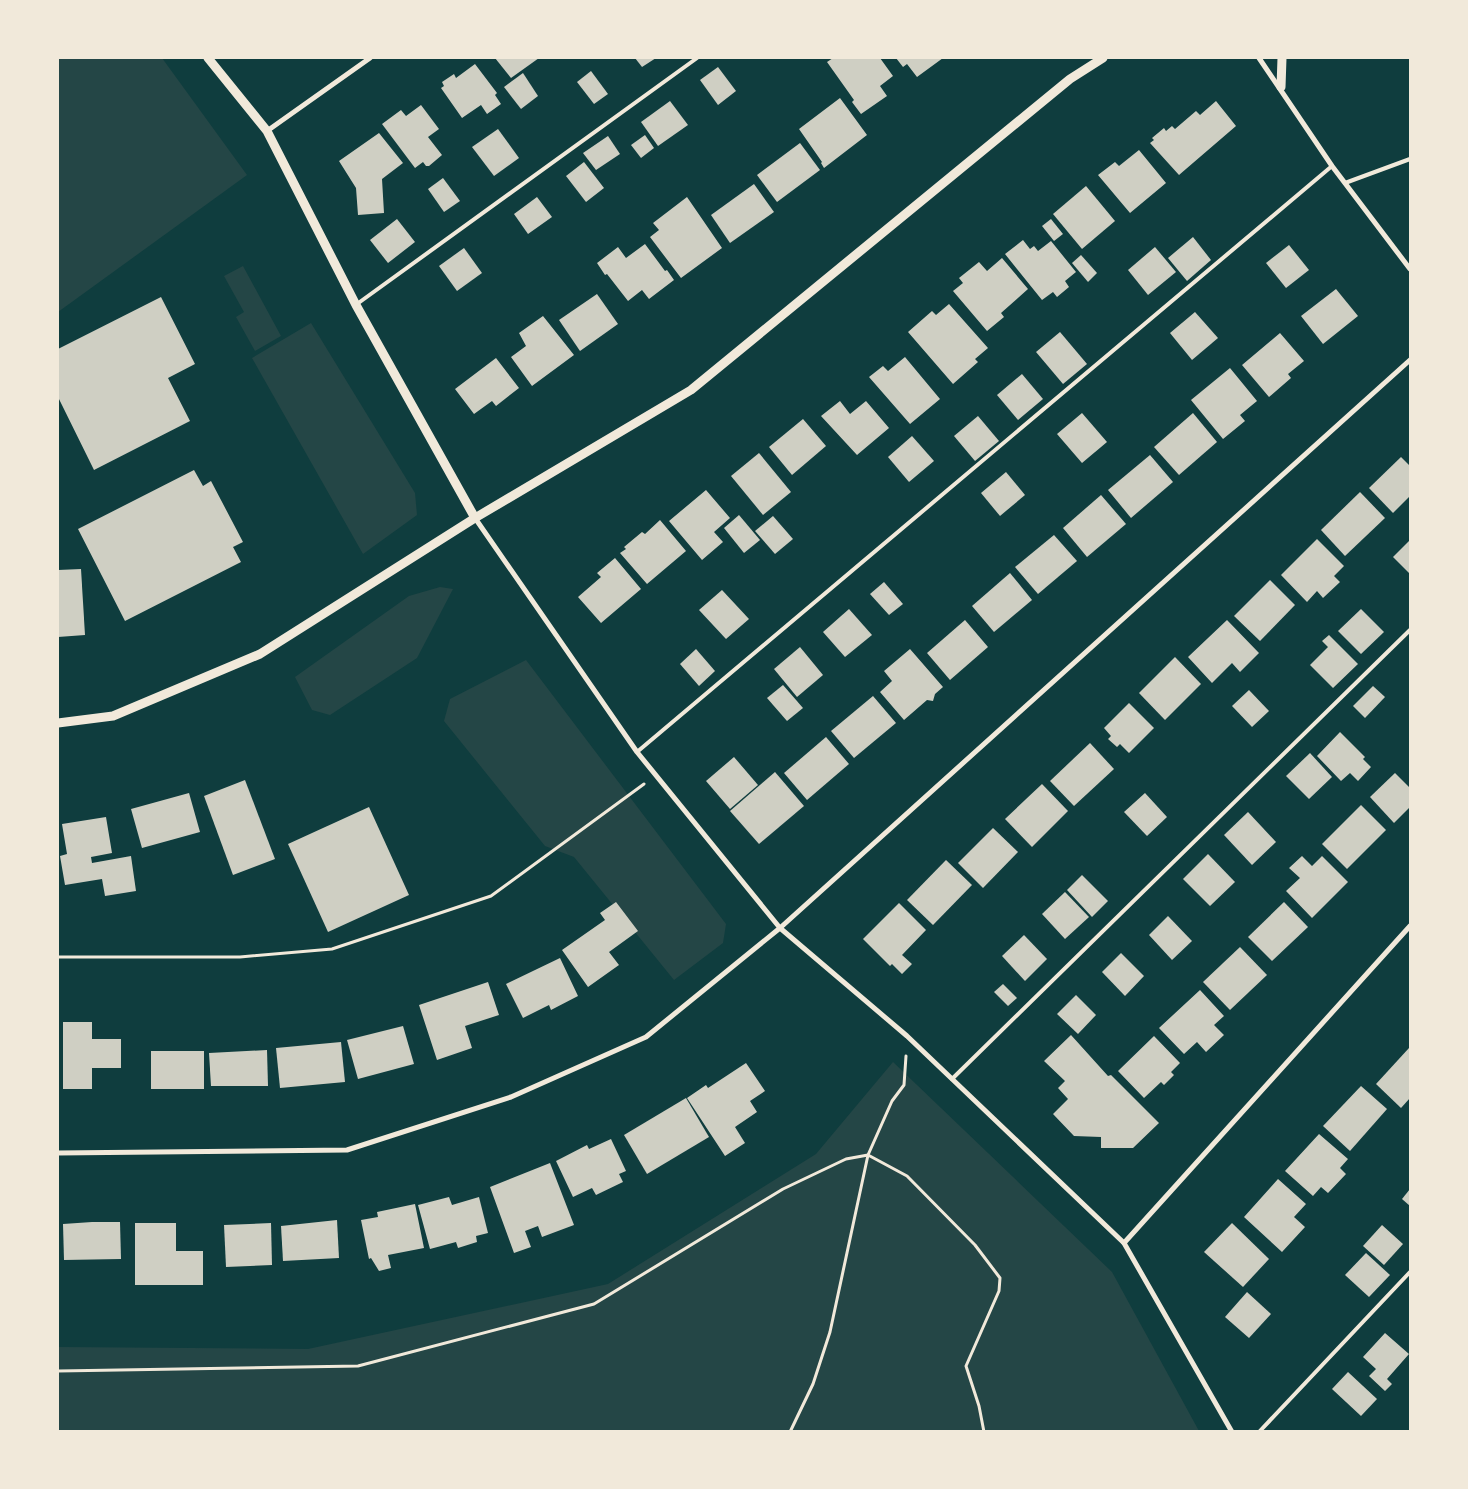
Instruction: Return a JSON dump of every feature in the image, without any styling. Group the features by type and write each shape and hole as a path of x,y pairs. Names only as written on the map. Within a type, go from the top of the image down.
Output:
{"street":[{"path":"208,58 266,131 356,305 476,518 637,752 780,928 906,1036 1124,1243 1232,1432"},
{"path":"266,131 370,58"},
{"path":"58,723 113,716 260,654 476,518 691,390 1070,79 1103,58"},
{"path":"1258,58 1281,88 1332,166 1410,269"},
{"path":"1281,88 1282,58"},
{"path":"58,1153 347,1150 511,1098 646,1037 780,928 1410,360"},
{"path":"1124,1243 1410,926"}],"lane":[{"path":"356,305 697,58"},
{"path":"1345,183 1410,159"},
{"path":"637,752 1332,166"},
{"path":"952,1079 1410,630"},
{"path":"1259,1432 1410,1272"}],"path":[{"path":"58,957 240,957 332,949 491,896 656,776"},
{"path":"790,1432 813,1384 830,1332 868,1155 892,1102 904,1085 906,1036"},
{"path":"58,1371 358,1366 594,1304 783,1189 846,1159 868,1155 906,1176 975,1245 1000,1278 999,1291 966,1366 979,1406 984,1432"}],"shaded area":[{"path":"58,58 162,58 247,175 58,312"},
{"path":"243,266 281,336 255,351 236,317 244,312 224,276"},
{"path":"311,323 415,493 417,515 363,554 252,358"},
{"path":"440,587 453,589 417,658 330,715 312,710 295,677 409,596"},
{"path":"526,660 726,924 723,943 674,980 574,857 545,846 444,721 450,699"},
{"path":"893,1062 1112,1272 1199,1431 58,1432 58,1347 308,1349 608,1284 816,1154"}],"building":[{"path":"495,58 539,58 511,78"},
{"path":"635,58 656,58 642,67"},
{"path":"833,58 880,58 893,76 880,86 887,96 861,114 852,102 854,100 827,62"},
{"path":"896,58 943,58 917,77 907,64 903,67"},
{"path":"475,64 497,93 495,95 501,104 487,114 481,105 462,118 441,88 444,86 442,82 454,74 456,78"},
{"path":"718,67 736,91 718,105 700,80"},
{"path":"591,71 608,94 594,104 577,82"},
{"path":"523,73 538,96 521,109 504,87"},
{"path":"840,98 867,135 824,168 822,162 799,129"},
{"path":"670,101 688,125 658,146 641,122"},
{"path":"1216,101 1236,126 1179,175 1150,143 1154,140 1152,138 1164,128 1166,131 1172,126 1175,129 1196,111 1200,115"},
{"path":"421,105 439,129 428,137 442,155 429,166 426,166 423,162 415,168 382,124 401,110 406,116"},
{"path":"498,129 519,158 494,176 472,147"},
{"path":"379,133 403,163 382,179 384,213 358,215 356,188 339,161"},
{"path":"645,135 654,148 641,158 631,145"},
{"path":"608,136 620,154 596,170 583,153"},
{"path":"800,143 820,170 777,202 757,175"},
{"path":"1139,150 1166,183 1130,213 1098,175 1115,162 1119,166"},
{"path":"584,162 604,188 586,202 566,176"},
{"path":"443,178 460,201 444,212 428,189"},
{"path":"754,184 774,212 730,243 711,215"},
{"path":"1086,186 1115,221 1082,249 1053,214"},
{"path":"537,197 552,217 528,234 514,214"},
{"path":"687,197 722,248 681,278 650,237 659,230 653,223"},
{"path":"397,219 415,242 388,263 370,240"},
{"path":"1051,219 1063,234 1054,241 1042,226"},
{"path":"1193,237 1211,260 1187,281 1168,258"},
{"path":"1023,240 1030,249 1034,246 1038,251 1051,241 1076,272 1065,281 1069,287 1057,297 1053,292 1042,300 1005,254"},
{"path":"645,244 674,280 649,299 642,290 628,301 597,263 618,247 626,258"},
{"path":"1289,245 1309,270 1286,288 1266,263"},
{"path":"1155,247 1176,272 1148,295 1128,270"},
{"path":"464,248 482,273 457,291 439,266"},
{"path":"1081,255 1097,273 1088,282 1072,263"},
{"path":"1002,258 1028,289 1001,313 1004,317 987,331 953,291 963,283 959,278 979,262 987,271"},
{"path":"1336,289 1358,316 1323,344 1301,316"},
{"path":"597,294 618,324 580,351 559,320"},
{"path":"161,297 195,364 168,378 190,421 94,470 58,397 58,349"},
{"path":"949,304 988,348 975,359 978,362 953,384 908,332 932,311 936,315"},
{"path":"1195,312 1218,338 1192,360 1170,333"},
{"path":"543,316 574,355 532,386 511,357 526,346 519,333"},
{"path":"1060,332 1087,364 1063,384 1036,352"},
{"path":"1280,333 1304,361 1288,374 1291,378 1269,397 1242,365"},
{"path":"905,357 940,399 910,424 869,377 883,366 888,371"},
{"path":"496,358 519,388 496,406 492,401 474,414 455,389"},
{"path":"1230,368 1257,401 1240,415 1245,421 1223,439 1191,400"},
{"path":"1022,374 1043,399 1018,420 997,395"},
{"path":"840,401 850,414 866,401 889,428 857,455 821,416"},
{"path":"1082,413 1107,442 1082,463 1057,434"},
{"path":"1193,413 1217,442 1179,475 1154,447"},
{"path":"978,416 999,441 975,461 954,436"},
{"path":"803,419 826,446 792,475 769,447"},
{"path":"912,436 934,461 909,482 888,457"},
{"path":"759,453 791,492 763,515 731,476"},
{"path":"1150,455 1173,482 1131,518 1108,490"},
{"path":"1401,457 1410,466 1410,496 1393,513 1369,488"},
{"path":"194,470 203,486 211,481 243,542 233,547 241,562 125,621 78,529"},
{"path":"1006,472 1025,495 1000,516 981,493"},
{"path":"706,490 730,518 714,532 723,542 702,560 669,521"},
{"path":"1360,492 1385,518 1345,556 1321,530"},
{"path":"1101,495 1126,524 1087,557 1063,528"},
{"path":"739,515 760,540 744,553 724,528"},
{"path":"773,516 793,539 775,554 755,531"},
{"path":"660,520 686,551 647,584 620,553 626,549 624,547 642,532 645,534"},
{"path":"1054,535 1077,561 1038,594 1015,567"},
{"path":"1317,539 1344,566 1334,576 1340,582 1323,598 1317,591 1307,602 1281,575"},
{"path":"1410,540 1410,574 1393,557"},
{"path":"615,558 641,589 601,623 578,597 601,577 597,573"},
{"path":"81,569 85,635 58,637 58,570"},
{"path":"1010,573 1032,600 994,632 972,606"},
{"path":"1270,580 1295,605 1260,641 1234,616"},
{"path":"884,582 903,604 889,615 870,594"},
{"path":"722,590 749,619 726,639 699,610"},
{"path":"849,609 872,635 845,657 823,632"},
{"path":"1361,609 1384,632 1361,654 1338,631"},
{"path":"965,620 988,647 950,680 927,653"},
{"path":"1227,620 1259,653 1240,672 1232,663 1212,683 1188,657"},
{"path":"1329,635 1358,664 1333,688 1310,665 1328,647 1322,641"},
{"path":"800,647 823,675 797,697 774,669"},
{"path":"696,649 715,671 699,686 680,664"},
{"path":"910,649 943,687 935,694 933,701 927,700 904,720 880,692 892,681 884,671"},
{"path":"1175,657 1201,684 1165,720 1139,693"},
{"path":"783,685 803,708 787,721 767,698"},
{"path":"1373,686 1385,697 1365,718 1353,706"},
{"path":"1249,690 1269,711 1252,727 1232,706"},
{"path":"873,696 896,723 854,758 831,731"},
{"path":"1129,703 1154,728 1129,753 1120,744 1117,747 1108,739 1111,736 1104,728"},
{"path":"1340,732 1365,757 1363,759 1371,767 1358,781 1350,773 1341,781 1317,756"},
{"path":"826,737 849,764 807,800 784,773"},
{"path":"1090,743 1114,769 1074,806 1050,781"},
{"path":"1310,753 1332,777 1309,799 1286,776"},
{"path":"734,757 758,785 730,809 706,781"},
{"path":"775,772 804,806 759,844 730,811"},
{"path":"1395,773 1410,788 1410,807 1394,823 1370,797"},
{"path":"245,780 275,859 233,875 204,796"},
{"path":"1042,784 1068,811 1032,847 1005,819"},
{"path":"189,793 200,832 142,848 131,809"},
{"path":"1145,793 1167,817 1147,836 1124,812"},
{"path":"1361,805 1386,830 1347,869 1322,844"},
{"path":"369,807 409,895 328,932 288,844"},
{"path":"1248,812 1276,842 1252,865 1224,835"},
{"path":"106,817 112,853 91,857 92,863 131,856 136,891 105,896 102,879 65,885 60,856 67,854 62,824"},
{"path":"993,828 1018,852 983,888 958,863"},
{"path":"1208,854 1235,882 1210,906 1183,879"},
{"path":"1302,856 1312,866 1322,856 1348,882 1312,918 1286,891 1300,878 1289,868"},
{"path":"946,860 972,885 933,925 907,900"},
{"path":"1082,875 1108,901 1092,917 1067,890"},
{"path":"1065,892 1089,917 1065,939 1042,914"},
{"path":"616,902 638,931 609,952 619,965 588,987 562,950 605,920 600,913"},
{"path":"1284,902 1308,927 1272,961 1248,937"},
{"path":"899,903 926,930 902,955 912,964 902,974 892,964 890,966 863,939"},
{"path":"1168,916 1192,941 1172,960 1149,935"},
{"path":"1024,935 1047,959 1025,981 1002,956"},
{"path":"1240,947 1267,975 1230,1010 1203,982"},
{"path":"1121,953 1144,976 1125,996 1102,972"},
{"path":"560,958 578,996 551,1010 549,1005 523,1018 506,984"},
{"path":"488,982 499,1015 465,1026 472,1048 437,1060 419,1005"},
{"path":"1003,984 1017,998 1008,1006 994,992"},
{"path":"1200,990 1224,1016 1214,1025 1224,1035 1206,1052 1197,1042 1184,1054 1159,1028"},
{"path":"1076,995 1096,1015 1078,1034 1057,1014"},
{"path":"63,1022 92,1022 92,1039 121,1039 121,1068 92,1068 92,1089 63,1089"},
{"path":"403,1026 414,1064 358,1079 347,1040"},
{"path":"1071,1035 1108,1076 1111,1075 1159,1123 1133,1148 1101,1148 1101,1137 1074,1136 1053,1114 1068,1099 1058,1088 1065,1081 1044,1061"},
{"path":"1154,1036 1180,1063 1171,1072 1174,1075 1164,1085 1161,1082 1144,1098 1118,1071"},
{"path":"341,1042 345,1082 280,1088 276,1048"},
{"path":"1409,1048 1410,1098 1401,1108 1376,1084"},
{"path":"267,1050 268,1086 211,1086 209,1053"},
{"path":"151,1051 204,1051 204,1089 151,1089"},
{"path":"746,1063 765,1091 750,1101 757,1112 735,1127 745,1143 725,1156 687,1098 706,1085 708,1088"},
{"path":"1361,1086 1387,1109 1350,1151 1323,1126"},
{"path":"686,1098 709,1137 647,1174 624,1135"},
{"path":"1319,1134 1348,1159 1340,1168 1346,1174 1328,1193 1321,1187 1313,1196 1285,1171"},
{"path":"611,1139 626,1171 619,1174 623,1182 596,1195 592,1188 573,1197 556,1161 587,1145 589,1149"},
{"path":"550,1163 574,1225 542,1237 538,1226 525,1231 531,1247 514,1253 490,1187"},
{"path":"1278,1179 1306,1204 1294,1217 1305,1227 1282,1252 1244,1217"},
{"path":"1410,1189 1410,1206 1402,1199"},
{"path":"449,1197 452,1205 479,1197 488,1233 476,1236 477,1242 458,1248 456,1242 430,1249 418,1205"},
{"path":"415,1204 424,1248 388,1255 391,1268 379,1271 371,1258 369,1259 361,1220 378,1217 377,1212"},
{"path":"337,1220 339,1258 283,1261 281,1226"},
{"path":"120,1222 121,1259 64,1260 63,1224"},
{"path":"135,1223 176,1223 176,1251 203,1251 203,1285 135,1285"},
{"path":"271,1223 272,1265 226,1267 224,1225"},
{"path":"1232,1223 1269,1259 1243,1287 1204,1252"},
{"path":"1382,1225 1403,1244 1384,1265 1363,1246"},
{"path":"1366,1253 1390,1275 1369,1297 1345,1275"},
{"path":"1247,1292 1271,1314 1249,1338 1225,1317"},
{"path":"1385,1333 1409,1354 1387,1379 1392,1384 1385,1391 1369,1376 1376,1369 1363,1357"},
{"path":"1348,1372 1377,1399 1361,1416 1332,1389"}]}
